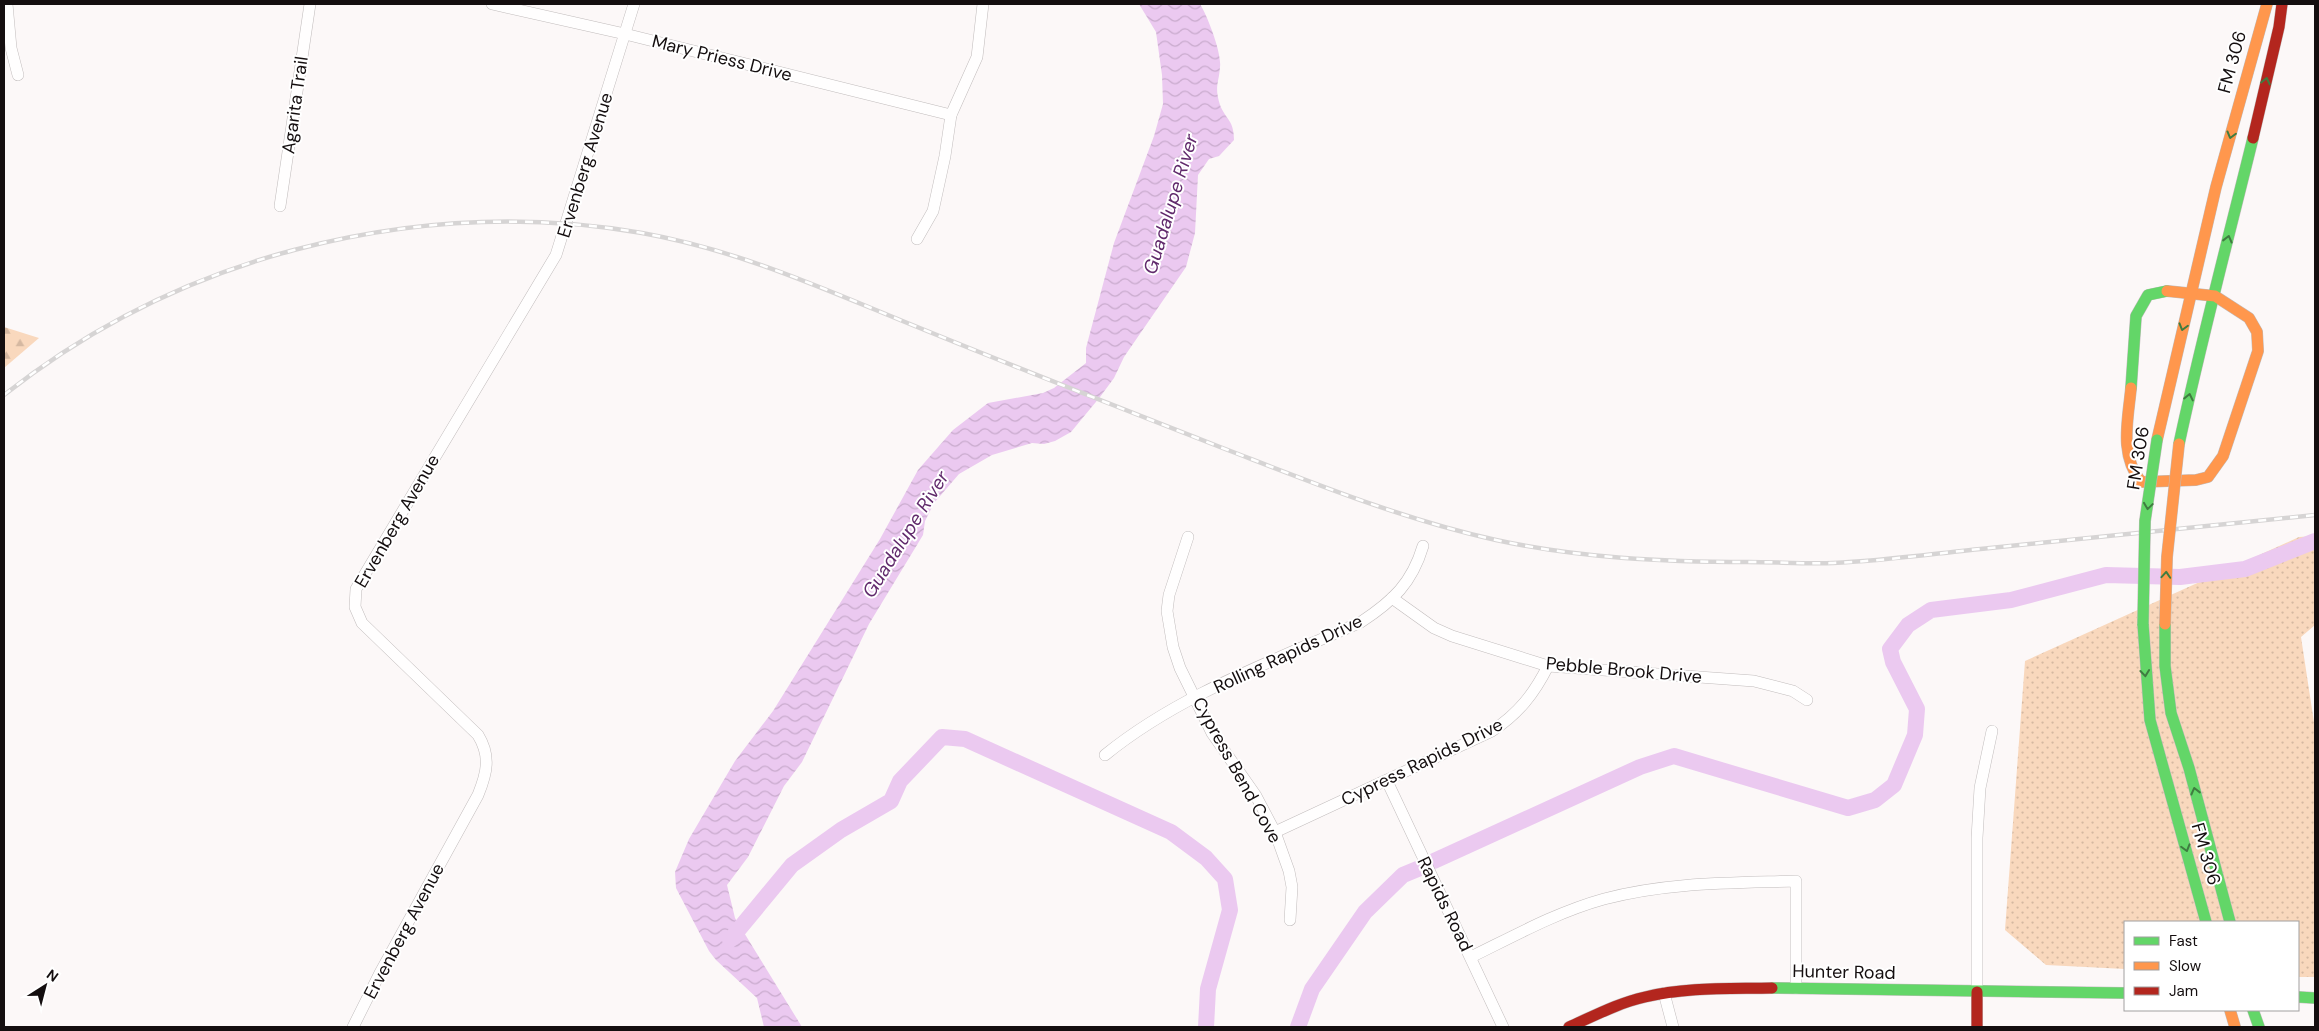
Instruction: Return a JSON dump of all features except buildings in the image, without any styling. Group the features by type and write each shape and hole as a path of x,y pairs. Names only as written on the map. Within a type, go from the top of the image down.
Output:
{"main road":[{"name":"FM 306","path":"2206,921 2150,720 2143,624 2146,522 2157,440 2177,348 2219,178 2267,4"},
{"name":"FM 306","path":"2230,921 2189,768 2171,713 2166,666 2165,624 2169,538 2179,444 2199,351 2215,296 2279,27 2282,4"},
{"path":"2167,290 2215,296 2248,318 2257,332 2258,351 2223,456 2208,477 2196,480 2141,482 2134,473 2126,452 2136,316 2148,295 2167,290"},
{"name":"Hunter Road","path":"1569,1027 1613,1007 1644,997 1664,993 1727,988 2124,993"},
{"path":"1977,992 1977,1027"},
{"path":"2299,997 2315,998"},
{"path":"2230,1011 2235,1027"},
{"path":"2253,1011 2259,1027"}],"street":[{"path":"6,4 10,48 18,75"},
{"name":"Agarita Trail","path":"280,206 310,4"},
{"name":"Mary Priess Drive","path":"492,4 625,34 951,115"},
{"name":"Ervenberg Avenue","path":"353,1027 380,973 478,794 487,769 484,746 478,735 362,623 354,608 356,589 556,254 634,4"},
{"path":"917,239 933,211 945,156 951,115 977,57 983,4"},
{"name":"Cypress Bend Cove","path":"1188,537 1169,594 1168,611 1172,647 1180,668 1212,733 1256,796 1275,832 1291,879 1290,920"},
{"name":"Rolling Rapids Drive","path":"1105,754 1140,727 1195,696 1361,622 1392,598 1416,567 1423,546"},
{"name":"Pebble Brook Drive","path":"1392,598 1434,628 1452,636 1548,666 1754,681 1793,691 1807,700"},
{"name":"Cypress Rapids Drive","path":"1275,832 1492,731 1505,722 1527,701 1548,666"},
{"path":"1977,992 1978,821 1983,770 1992,731"},
{"name":"Rapids Road","path":"1387,781 1503,1027"},
{"path":"1471,957 1559,915 1602,900 1630,893 1696,884 1796,881 1796,988"},
{"path":"1664,993 1673,1027"}],"green space":[{"path":"4,327 39,338 4,368"},
{"path":"2315,536 2315,625 2301,637 2315,729 2315,977 2299,977 2299,921 2124,921 2124,969 2046,965 2005,930 2025,661 2299,537"}],"water":[{"name":"Guadalupe River","path":"1139,4 1200,4 1210,25 1219,53 1218,99 1222,110 1233,128 1234,140 1219,156 1209,159 1198,175 1195,233 1186,267 1124,357 1114,378 1100,397 1071,432 1055,441 1044,444 1032,443 992,455 959,474 934,503 925,521 923,535 869,624 802,762 784,786 748,857 727,885 735,918 802,1027 764,1027 757,998 716,960 709,951 676,888 675,872 689,839 735,761 773,711 880,539 918,470 953,430 988,403 1043,393 1054,388 1086,363 1086,348 1114,243 1154,136 1163,104 1162,75 1156,32"}],"waterway":[{"path":"1434,861 1640,767 1674,756 1848,808 1875,800 1894,785 1915,735 1917,709 1893,662 1890,649 1908,625 1931,610 2011,600 2106,575 2180,577 2245,569 2315,541"},
{"path":"730,940 792,865 841,830 891,801 900,781 942,737 965,739 1171,832 1206,858 1225,879 1230,910 1208,989 1206,1027"},
{"path":"1298,1027 1312,989 1365,912 1403,875 1420,868"}],"railway":[{"path":"4,395 37,370 106,327 178,290 255,261 337,240 424,226 467,223 555,223 642,233 677,240 744,259 1322,486 1426,522 1527,546 1590,555 1653,560 1833,563 1892,559 2315,515"}],"traffic: fast":[{"path":"2179,444 2205,329 2253,138"},
{"path":"2131,388 2136,316 2148,295 2167,291"},
{"path":"2143,624 2145,521 2157,440"},
{"path":"2143,624 2150,720 2206,921"},
{"path":"2165,624 2165,666 2171,713 2189,768 2230,921"},
{"path":"1772,988 2124,993"},
{"path":"2299,997 2315,998"},
{"path":"2253,1011 2259,1027"}],"traffic: slow":[{"path":"2157,440 2216,187 2267,4"},
{"path":"2131,388 2127,425 2127,449 2134,471 2141,482 2196,480 2208,477 2223,456 2258,351 2257,332 2249,318 2215,296 2167,291"},
{"path":"2165,624 2167,557 2179,444"},
{"path":"2230,1011 2235,1027"}],"traffic: jam":[{"path":"2253,138 2279,27 2282,4"},
{"path":"1569,1027 1625,1003 1660,994 1708,989 1772,988"},
{"path":"1977,992 1977,1027"}]}
